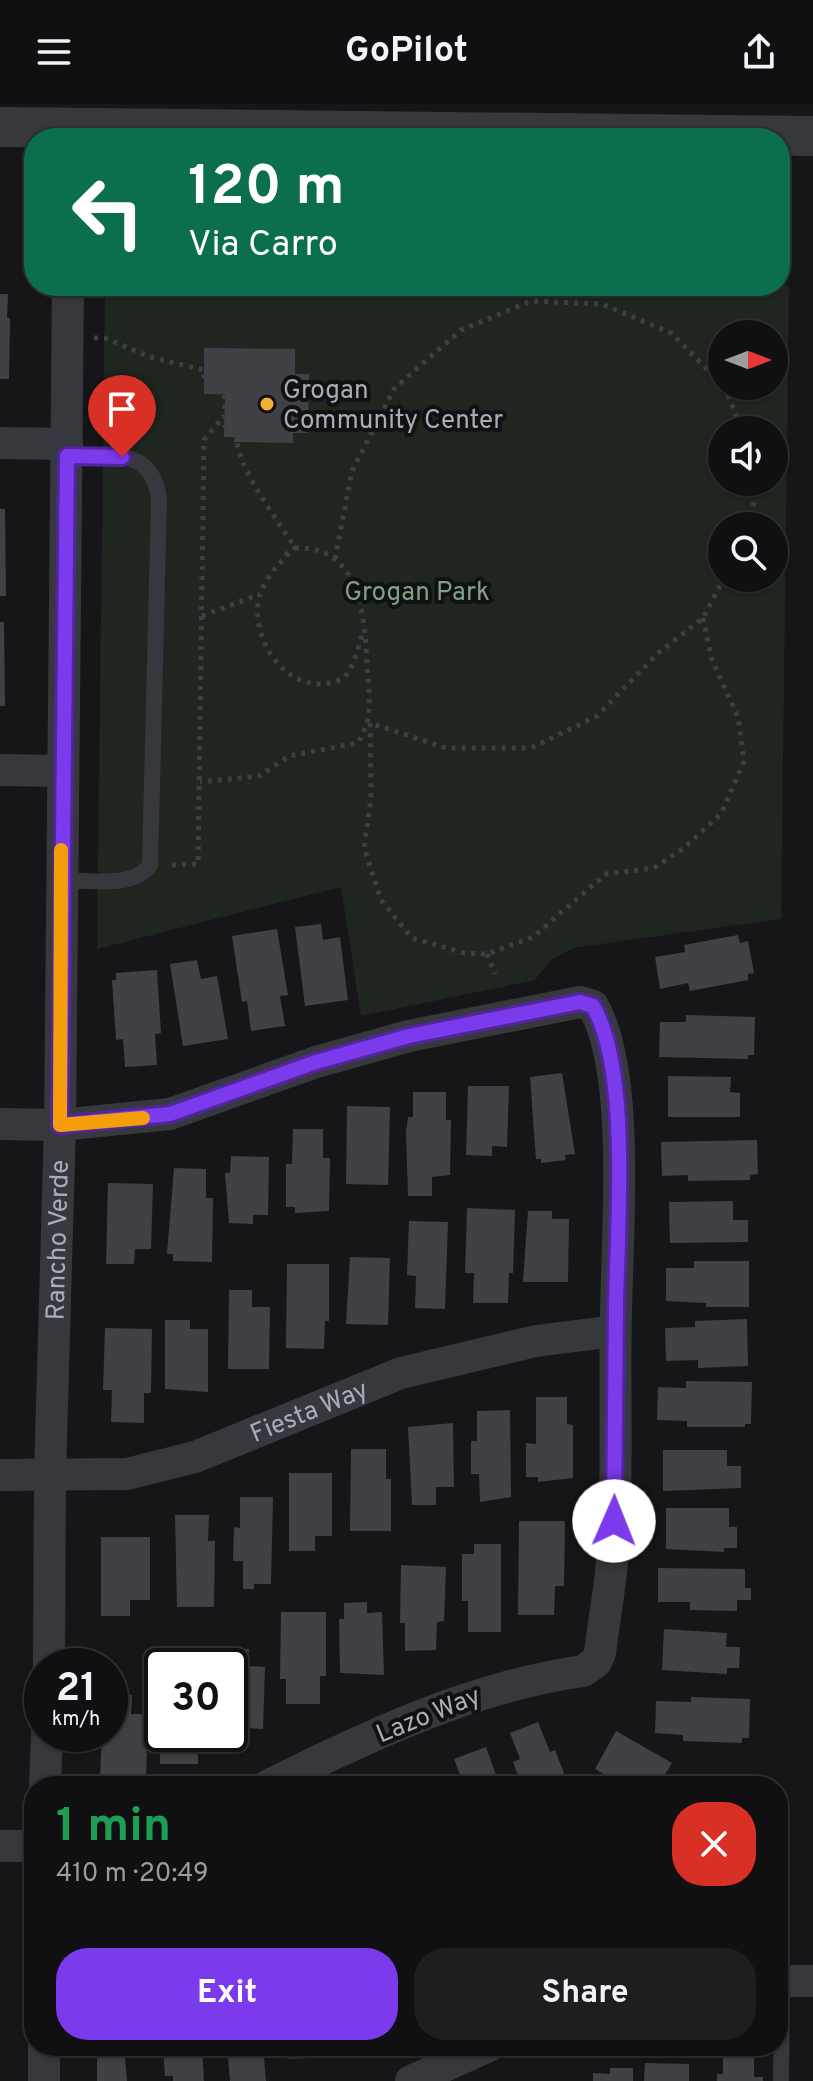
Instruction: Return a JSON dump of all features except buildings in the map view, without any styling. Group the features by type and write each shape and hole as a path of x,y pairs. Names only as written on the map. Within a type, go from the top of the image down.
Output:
{"street":[{"path":"0,127 24,129"},
{"path":"790,136 813,136"},
{"name":"Rancho Verde","path":"49,1648 50,1476 60,1125 68,296"},
{"path":"0,443 67,450"},
{"path":"0,770 62,771"},
{"path":"0,1124 60,1125 170,1114 316,1062 409,1036 580,1002 593,1006 605,1026 614,1081 619,1171 615,1331"},
{"name":"Fiesta Way","path":"0,1475 127,1474 195,1457 401,1373 536,1341 615,1331"},
{"name":"Lazo Way","path":"287,1776 342,1749 490,1689 583,1671 596,1662 600,1653 613,1551 615,1331"},
{"path":"45,1776 46,1752"},
{"path":"0,1846 24,1846"},
{"path":"44,2056 44,2081"},
{"path":"411,2081 467,2056"}],"lane":[{"path":"61,880 132,878 144,873 150,865 159,500 157,481 151,471 134,459 67,450"},
{"path":"788,2011 791,1981"},
{"path":"781,2081 784,2056"}],"path":[{"path":"335,559 352,471 394,389 461,330 531,301 602,304 671,333 708,370"},
{"path":"68,337 105,338 150,357 204,370 204,384 224,384 225,426 237,427 234,442 248,472 295,548"},
{"path":"225,415 204,440 200,782 259,776 289,756 358,743 370,723"},
{"path":"285,555 295,548 315,547 335,559 360,595 365,627 370,723 371,798 364,848 381,900 412,938 464,953 487,954 533,937 606,874 654,868 685,847 721,814 744,761 738,717 712,660 703,618"},
{"path":"295,548 272,570 260,594 259,620 265,643 274,660 292,676 310,684 331,684 347,674 365,627"},
{"path":"370,723 446,748 531,748 597,716 657,654 703,618 717,592"},
{"path":"202,616 260,594"},
{"path":"487,954 495,974"}],"green space":[{"name":"Grogan Park","path":"105,296 789,296 788,364 788,320 708,320 708,400 788,400 787,416 708,416 708,496 786,496 786,512 708,512 708,592 785,592 781,919 573,948 551,960 535,980 361,1016 341,887 97,949"}],"slow traffic":[{"path":"61,850 60,1125 143,1118"}],"place":[{"name":"Grogan Community Center","path":"267,404"}],"route":[{"path":"122,457 67,456 60,1125 126,1121 170,1114 316,1062 409,1036 580,1002 593,1006 605,1026 614,1081 619,1171 614,1521"}]}
